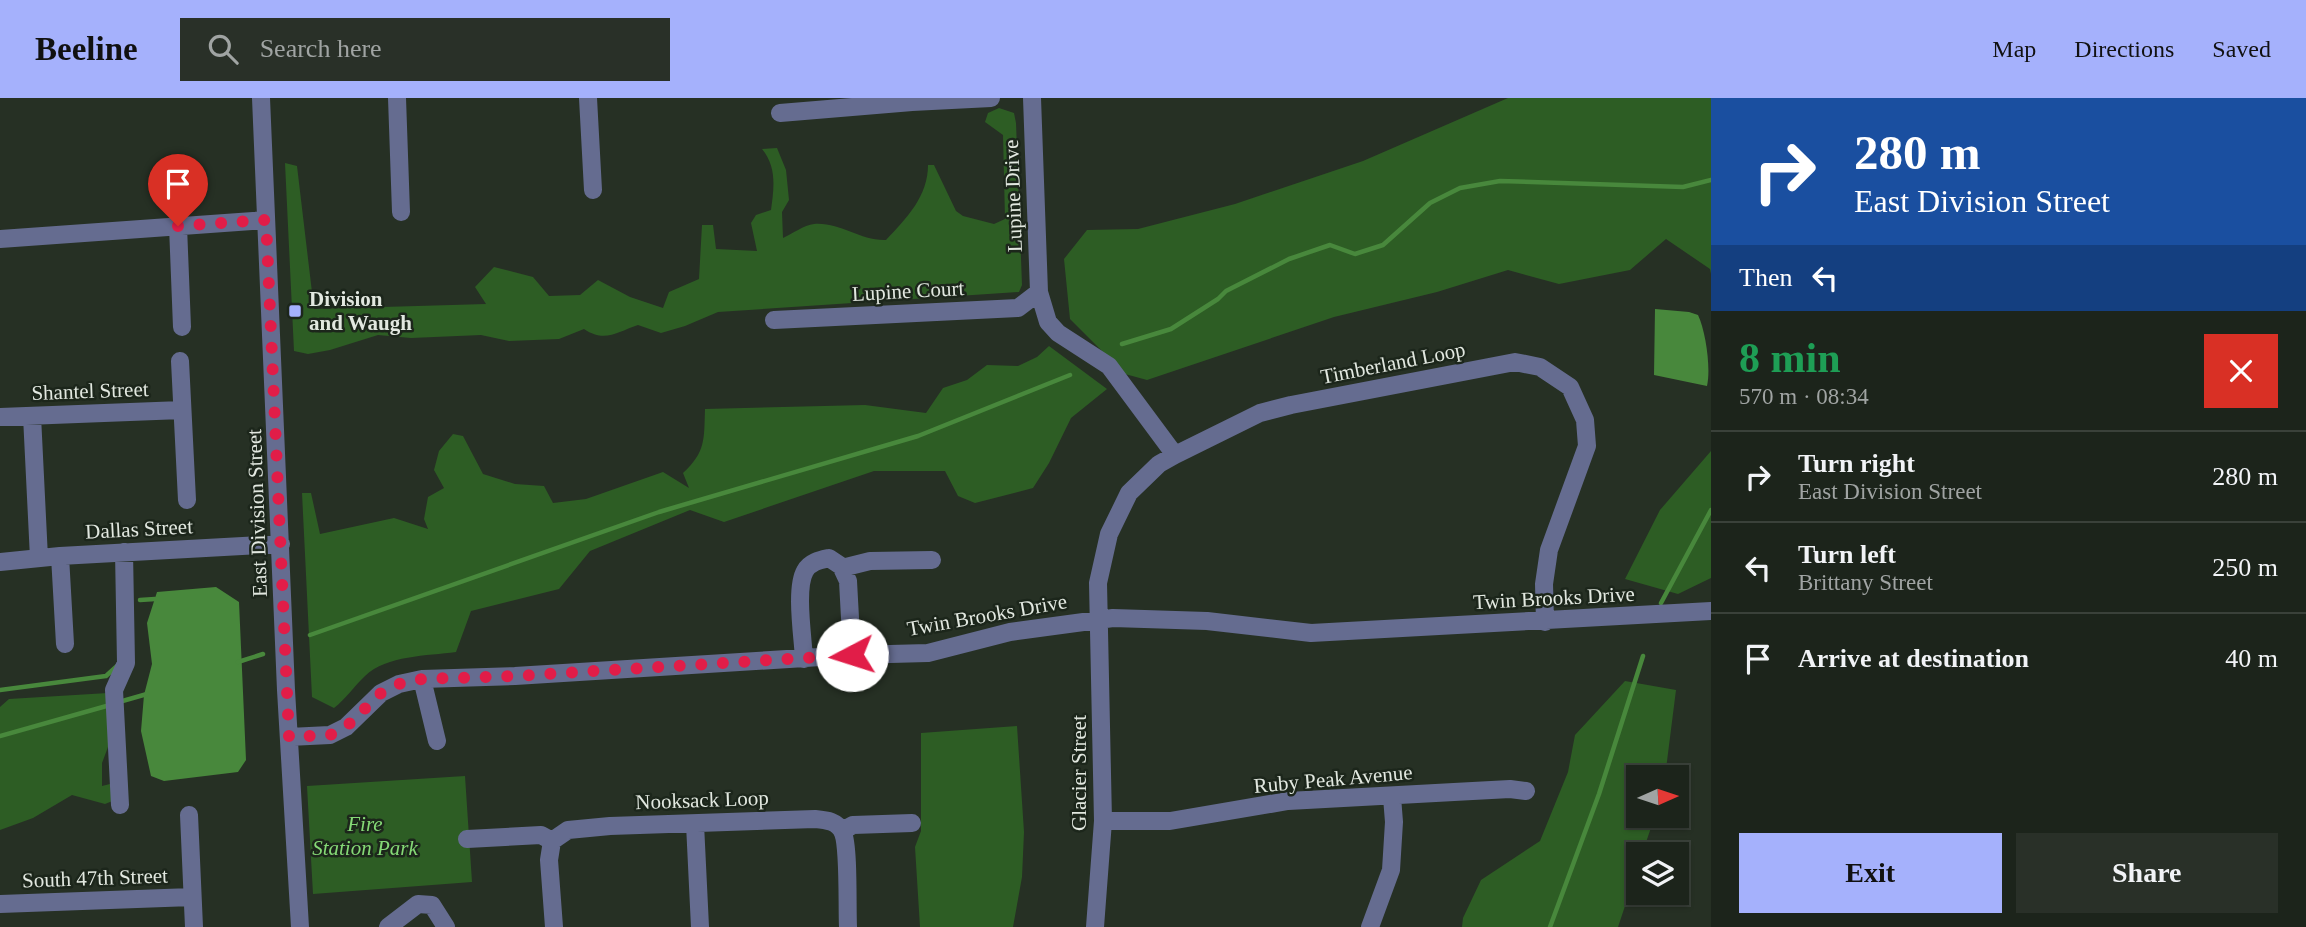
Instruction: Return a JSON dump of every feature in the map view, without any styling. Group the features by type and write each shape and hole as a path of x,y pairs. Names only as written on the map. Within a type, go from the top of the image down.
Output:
{"street":[{"name":"East Division Street","path":"261,98 300,927"},
{"path":"397,98 401,212"},
{"path":"588,98 593,190"},
{"path":"780,113 991,98"},
{"name":"Lupine Drive","path":"1032,98 1039,292 1048,322 1058,333 1109,366 1175,455"},
{"path":"0,239 266,220"},
{"path":"178,226 182,327"},
{"name":"Lupine Court","path":"774,320 1018,308 1039,292"},
{"path":"180,361 187,500"},
{"name":"Timberland Loop","path":"1100,619 1098,583 1109,534 1129,493 1159,464 1261,413 1516,362 1540,367 1570,387 1585,420 1587,446 1549,550 1544,584 1545,622"},
{"name":"Shantel Street","path":"0,417 182,410"},
{"path":"32,416 39,558"},
{"name":"Dallas Street","path":"0,562 60,556 281,544"},
{"path":"120,805 114,690 126,663 124,552"},
{"path":"60,556 65,644"},
{"path":"804,659 801,588 805,571 817,561 829,558 842,568 848,581 852,655"},
{"path":"842,568 870,561 932,560"},
{"name":"Twin Brooks Drive","path":"289,737 330,735 346,727 381,693 399,684 422,679 928,653 1010,632 1100,619 1207,621 1311,633 1711,611"},
{"name":"Glacier Street","path":"1096,927 1103,821 1100,619"},
{"path":"422,679 436,741"},
{"name":"Ruby Peak Avenue","path":"1103,821 1170,821 1288,801 1496,790 1526,791"},
{"path":"1370,927 1391,870 1394,822 1392,797"},
{"path":"189,815 194,927"},
{"name":"Nooksack Loop","path":"552,841 568,830 610,826 815,819 831,821 842,831"},
{"path":"848,927 842,831 853,825 912,823"},
{"path":"695,824 700,927"},
{"path":"467,839 541,835 552,841 549,860 554,927"},
{"name":"South 47th Street","path":"0,904 192,897"},
{"path":"388,927 418,904 432,905 446,927"}],"green space":[{"path":"1508,98 1711,98 1711,274 1710,269 1666,239 1630,270 1559,284 1508,270 1437,292 1334,317 1147,380 1125,374 1070,319 1064,259 1087,230 1138,229 1235,204 1363,161"},
{"path":"999,108 1014,113 1016,123 1022,285 1019,292 718,312 661,333 638,325 605,336 584,329 559,339 509,341 481,335 411,338 378,335 330,350 308,354 294,351 285,163 297,166 314,309 486,304 475,287 494,267 533,277 549,296 580,295 598,280 630,297 663,308 669,292 699,279 702,225 713,225 716,249 757,251 751,223 756,215 771,210 773,186 770,163 762,149 777,148 786,170 789,200 782,212 783,238 806,226 823,224 867,238 886,240 915,206 924,187 928,165 934,165 956,211 963,216 994,224 1005,219 1003,135 985,122 988,113"},
{"path":"1049,346 1107,389 1071,418 1049,463 1033,488 975,503 958,496 945,471 874,471 724,522 690,510 590,551 559,589 471,611 456,652 384,664 365,676 334,708 312,697 302,493 311,493 320,534 394,518 428,529 424,519 428,497 444,488 434,470 439,451 453,434 463,436 483,474 515,484 544,486 553,503 586,499 663,472 689,488 683,473 700,451 705,409 865,405 926,413 943,388 967,380 987,365 1018,366 1037,357"},
{"path":"1711,451 1711,578 1678,594 1625,579 1660,510"},
{"path":"1625,681 1676,690 1667,765 1626,765 1626,828 1651,828 1646,842 1626,842 1626,903 1618,927 1462,927 1463,918 1481,880 1540,841 1568,772 1575,735"},
{"path":"108,693 111,739 102,763 102,786 114,783 115,800 105,804 72,795 33,818 0,830 0,707 9,699"},
{"path":"1017,726 1024,832 1022,877 1013,927 920,927 915,847 921,831 921,733"},
{"name":"Fire Station Park","path":"465,776 472,882 313,894 307,786"}],"shaded area":[{"path":"1655,309 1698,315 1707,350 1707,386 1654,375"},
{"path":"216,587 239,602 246,760 238,772 164,781 151,776 141,731 144,695 152,664 147,623 157,592"}],"waterway":[{"path":"1122,344 1171,329 1226,291 1289,259 1330,245 1355,254 1383,245 1430,203 1460,188 1500,181 1683,187 1711,180"},
{"path":"310,635 659,512 918,436 1070,375"},
{"path":"1661,603 1711,510"},
{"path":"140,600 155,599"},
{"path":"238,662 263,654"},
{"path":"1550,927 1599,794 1643,656"},
{"path":"0,690 106,676 117,666"},
{"path":"119,702 147,694"},
{"path":"0,736 110,705"}],"place":[{"name":"Division and Waugh","path":"295,311"}],"route":[{"path":"178,226 266,220 289,737 330,735 346,727 381,693 399,684 422,679 515,676 852,655"}]}
